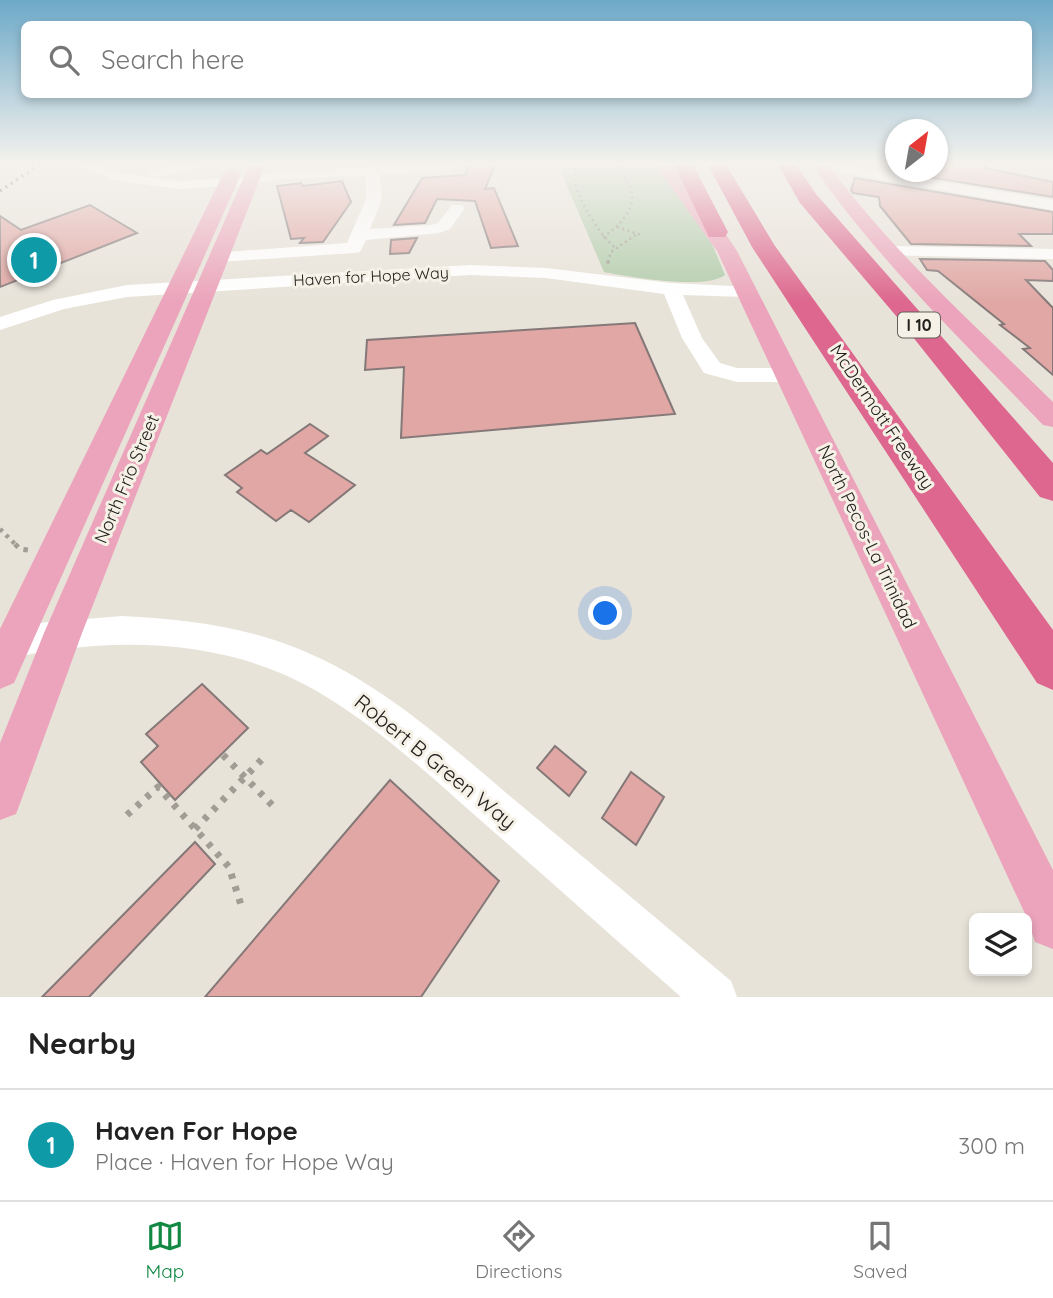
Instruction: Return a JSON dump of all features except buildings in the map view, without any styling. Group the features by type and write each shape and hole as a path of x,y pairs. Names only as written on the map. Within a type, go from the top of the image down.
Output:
{"highway":[{"path":"706,210 717,232"},
{"name":"McDermott Freeway","path":"741,210 1053,668"},
{"name":"I 10","path":"818,210 907,311 1053,487"}],"main road":[{"name":"North Frio Street","path":"0,798 202,277 220,210"},
{"name":"North Frio Street","path":"4,653 236,210"},
{"name":"North Pecos-La Trinidad","path":"696,210 717,232 789,375 1053,924"},
{"path":"852,210 887,251 1053,418"},
{"path":"984,778 1053,893"}],"street":[{"path":"249,255 354,248 370,210"},
{"path":"887,251 1053,254"},
{"name":"Haven for Hope Way","path":"4,318 83,298 202,277 495,269 671,289 746,291"},
{"path":"671,289 692,338 712,368 737,375 789,375"},
{"name":"Robert B Green Way","path":"4,653 63,633 144,631 242,646 324,677 381,714 437,758 715,997"}],"lane":[{"path":"360,235 433,230 444,226 456,210"},
{"path":"202,277 249,255"}],"path":[{"path":"589,210 603,237 617,248"},
{"path":"603,237 617,227 627,210"},
{"path":"608,272 608,256 639,234 617,227"},
{"path":"0,529 20,549 39,552"},
{"path":"195,829 267,754"},
{"path":"223,755 274,807"},
{"path":"127,815 158,788 229,867 242,908"}],"green space":[{"path":"577,210 688,210 713,246 725,275 702,282 685,282 604,272"}],"place":[{"name":"Haven For Hope","path":"34,260"}]}
